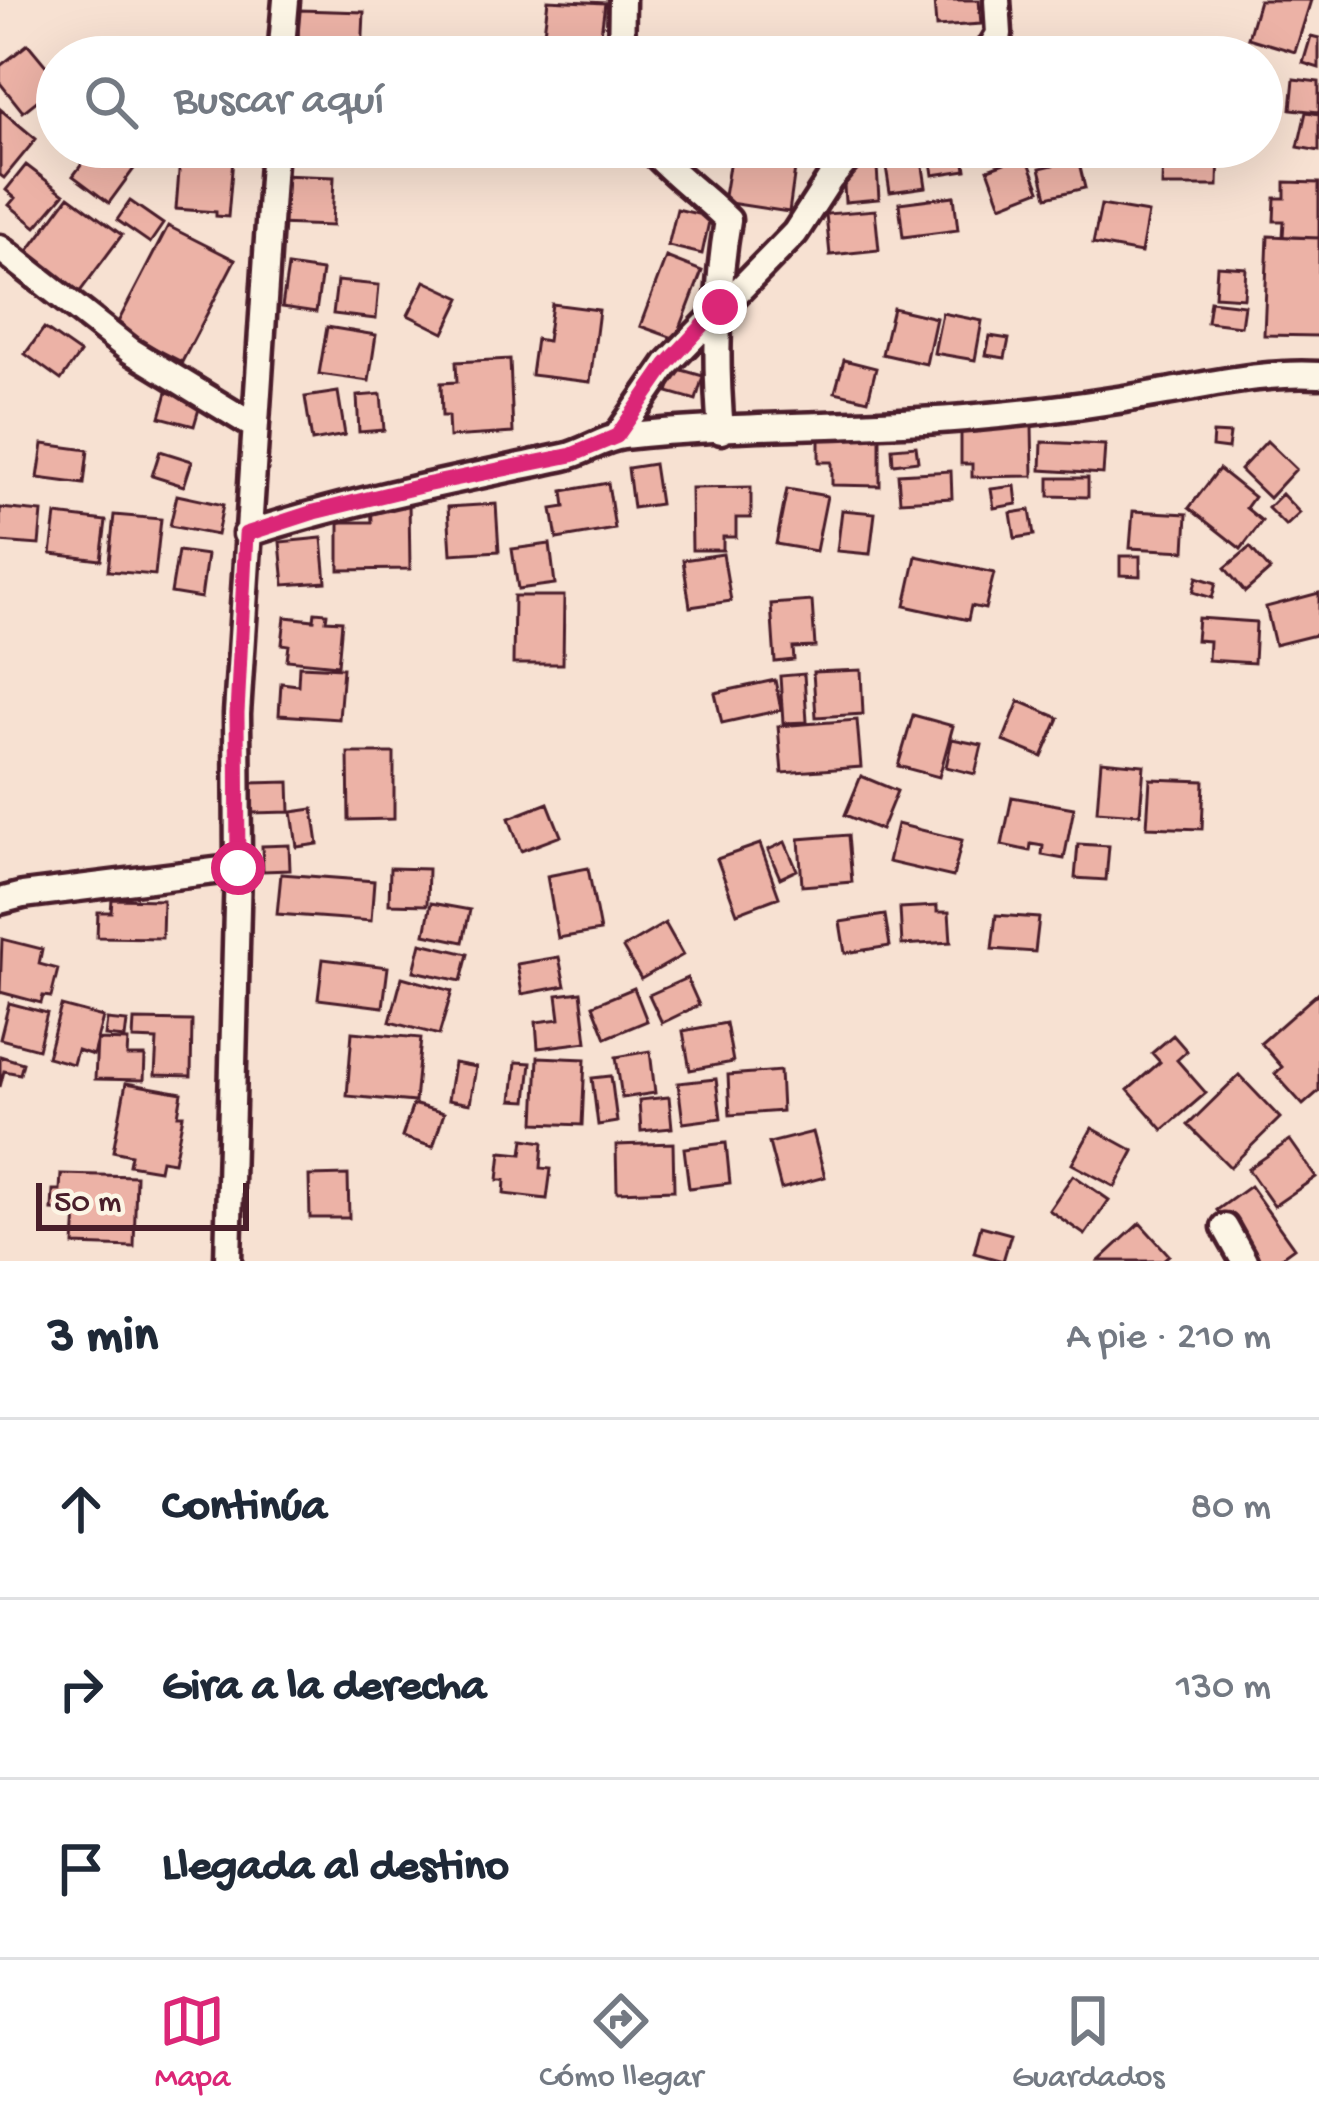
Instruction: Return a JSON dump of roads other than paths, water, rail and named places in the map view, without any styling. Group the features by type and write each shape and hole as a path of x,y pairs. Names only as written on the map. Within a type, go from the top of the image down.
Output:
{"street":[{"path":"283,36 286,0"},
{"path":"621,36 622,0"},
{"path":"997,0 998,36"},
{"path":"228,1261 237,714 272,168"},
{"path":"667,168 703,194 728,220 716,373 721,431"},
{"path":"617,436 667,364 795,233 840,168"},
{"path":"0,248 131,352 254,426"},
{"path":"246,534 425,485 572,455 617,436 783,423 976,418 1235,379 1319,375"},
{"path":"0,902 23,895 238,868"},
{"path":"1225,1227 1244,1261"}]}
